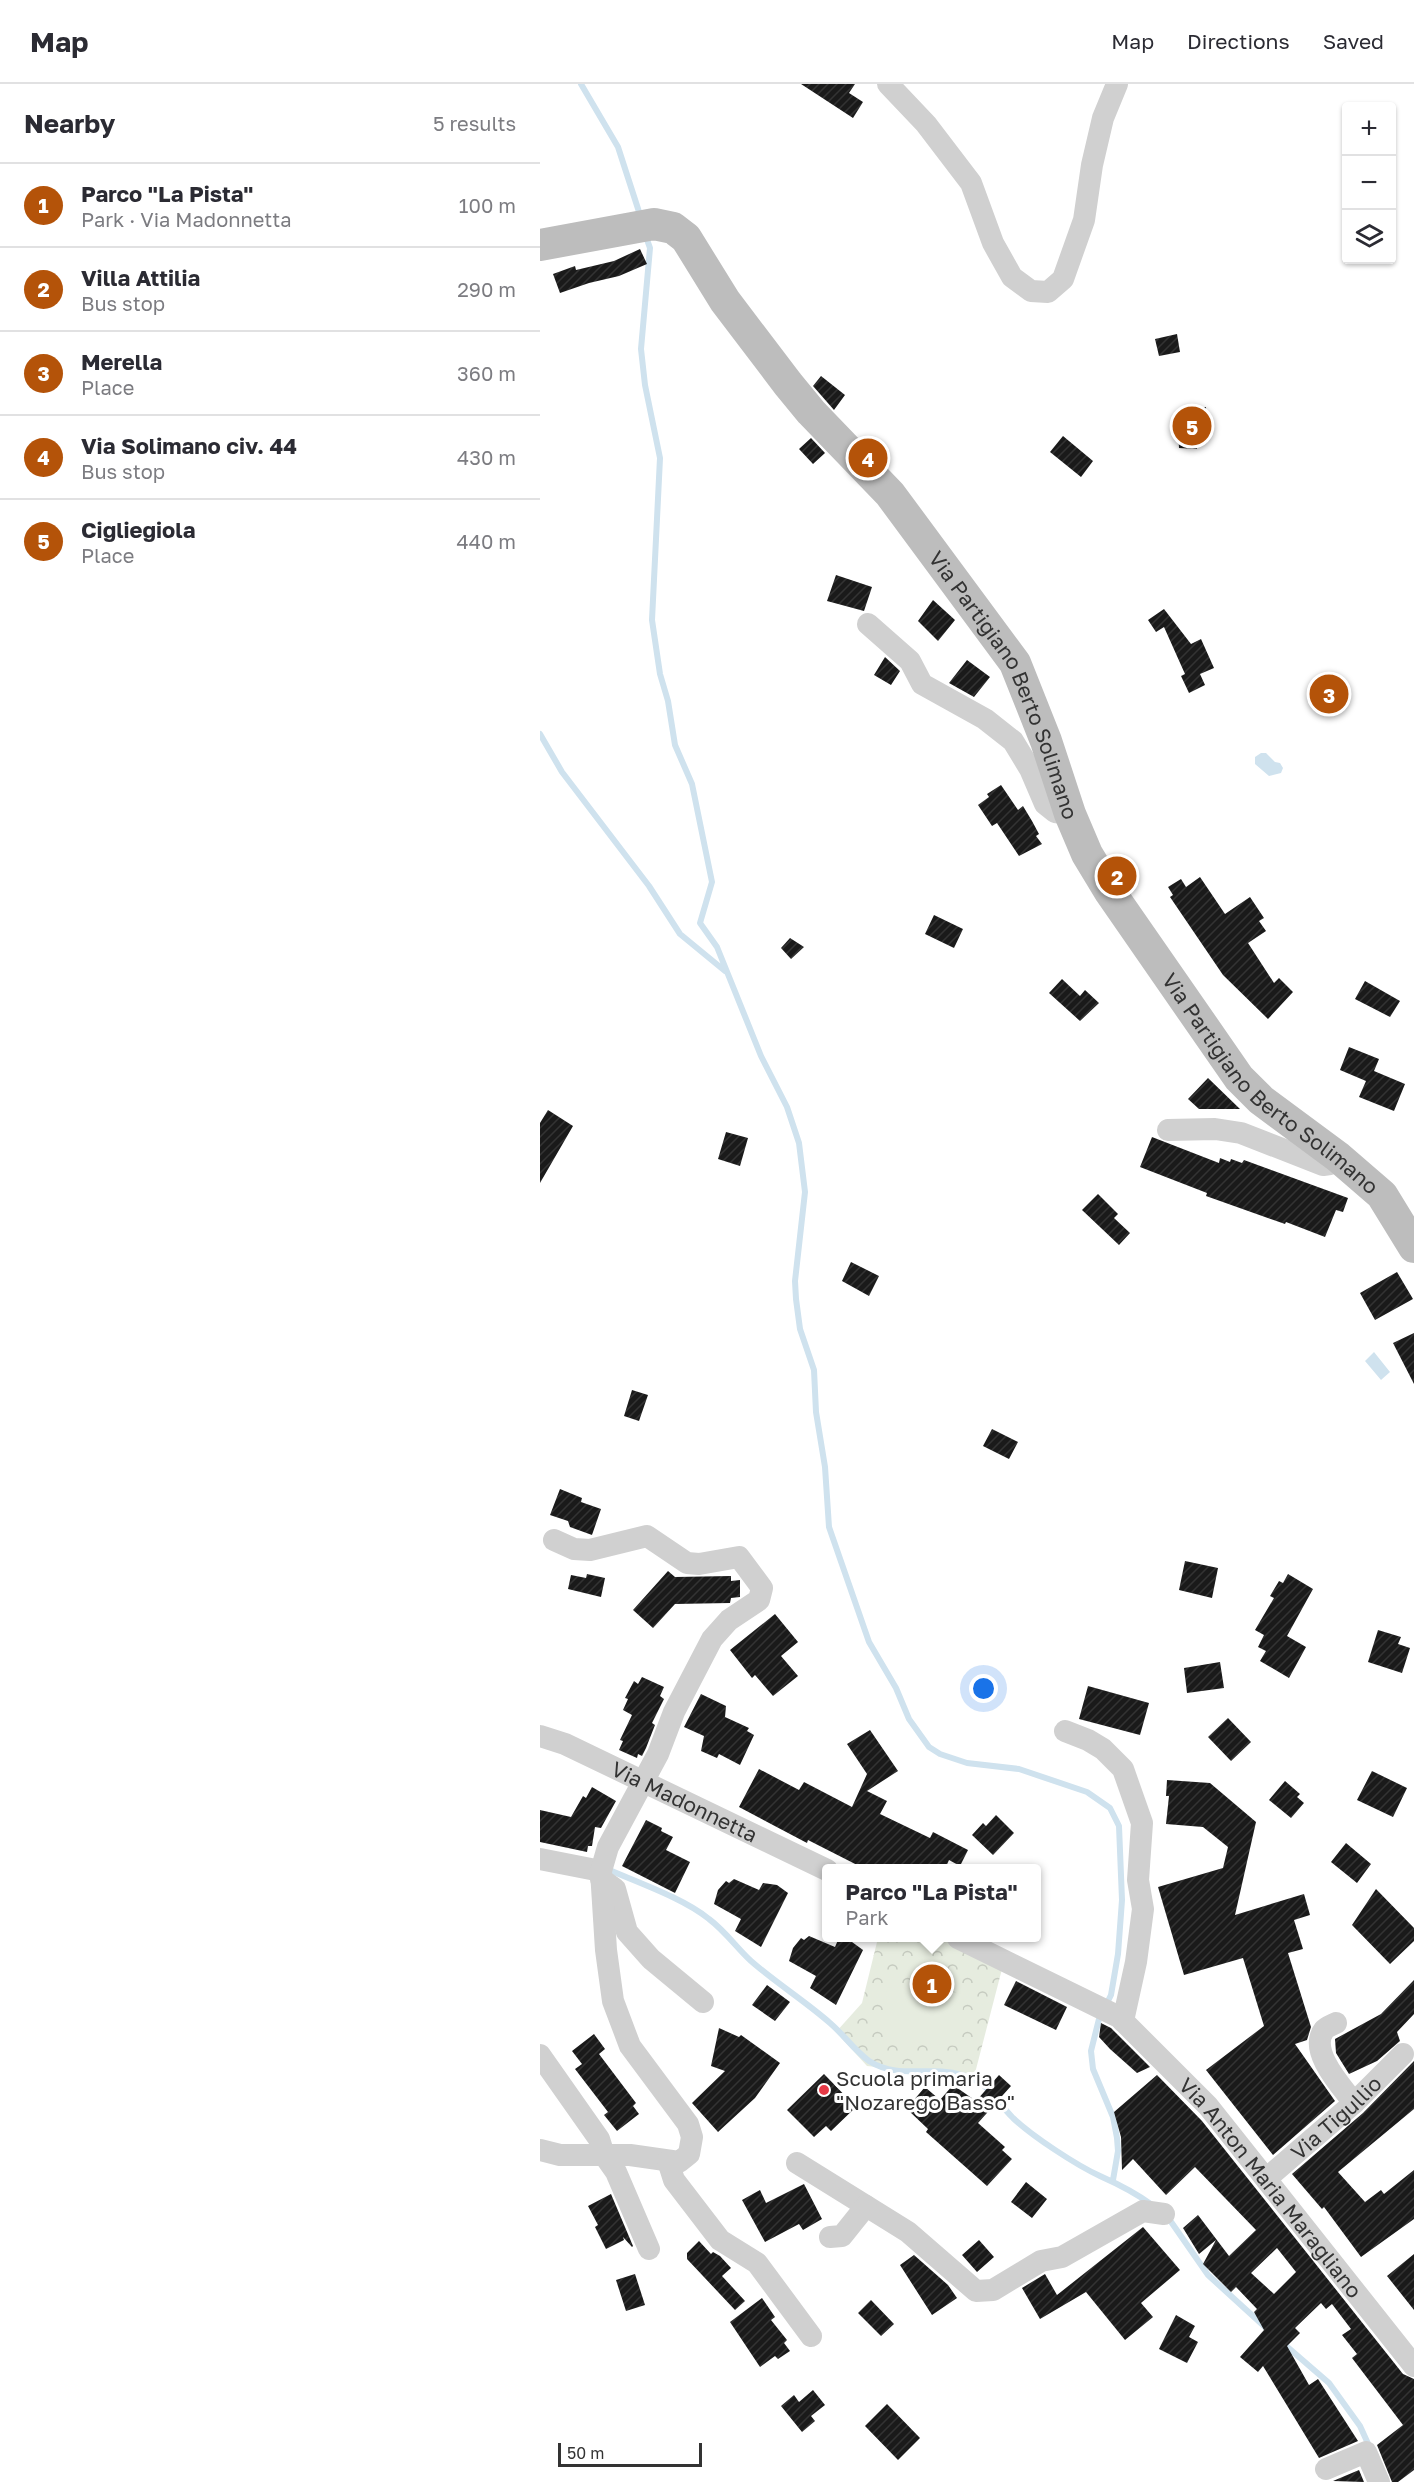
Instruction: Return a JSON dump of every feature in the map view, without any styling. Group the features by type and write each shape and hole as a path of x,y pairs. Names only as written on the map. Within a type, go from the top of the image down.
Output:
{"street":[{"path":"888,84 926,124 971,183 993,243 1012,277 1031,291 1048,292 1063,279 1084,220 1092,165 1103,118 1118,84"},
{"name":"Via Partigiano Berto Solimano","path":"540,245 654,224 674,228 686,238 725,301 788,384 811,412 890,494 1015,663 1087,854 1110,892 1239,1078 1261,1100 1338,1158 1382,1195 1414,1247"},
{"path":"868,624 910,661 922,684 985,719 1013,741 1030,768 1045,804 1055,812 1070,814"},
{"path":"1168,1130 1215,1129 1241,1133 1323,1165 1330,1164 1338,1158"},
{"path":"540,2150 560,2156 630,2155 679,2162 688,2154 692,2137 688,2124 630,2046 613,2001 606,1950 601,1875 608,1847 641,1781 658,1754 674,1712 712,1639 729,1620 759,1600 762,1588 745,1562 739,1557 699,1564 687,1563 647,1536 590,1550 574,1549 554,1540"},
{"path":"966,1942 1121,2019 1136,1962 1143,1910 1138,1880 1142,1823 1123,1769 1103,1749 1065,1731"},
{"name":"Via Madonnetta","path":"540,1736 565,1744 822,1868"},
{"path":"540,1859 601,1875 615,1889 627,1932 651,1959 703,2002"},
{"name":"Via Anton Maria Maragliano","path":"1121,2019 1208,2106 1412,2360"},
{"path":"1336,2023 1324,2030 1321,2038 1323,2061 1354,2103"},
{"name":"Via Tigullio","path":"1266,2179 1354,2103 1403,2054"},
{"path":"540,2055 599,2139 604,2155 616,2172 649,2249"},
{"path":"668,2161 674,2180 720,2240 757,2263 811,2336"},
{"path":"797,2163 908,2232 976,2291 993,2290 1041,2261 1062,2257 1143,2211 1164,2214"},
{"path":"830,2237 842,2235 866,2206"},
{"path":"1326,2469 1366,2452 1379,2482"}],"green space":[{"path":"877,1942 947,1942 1002,1969 974,2077 867,2066 836,2032 862,2003"},
{"path":"887,1987 964,1993 960,2046 883,2040"}],"water":[{"path":"1266,753 1275,762 1280,763 1283,768 1281,773 1269,776 1255,764 1255,757"},
{"path":"1374,1352 1390,1372 1381,1380 1365,1361"}],"building":[{"path":"801,84 855,84 849,93 863,102 853,118"},
{"path":"640,249 647,264 619,276 560,293 553,274 575,266 576,270 614,261"},
{"path":"1177,334 1180,352 1159,356 1155,339"},
{"path":"821,376 845,395 834,410 813,386"},
{"path":"1206,407 1207,443 1197,443 1197,449 1179,448 1177,410"},
{"path":"1063,436 1093,461 1081,477 1050,452"},
{"path":"811,438 825,453 813,464 799,449"},
{"path":"836,575 872,587 864,611 827,601"},
{"path":"933,600 955,620 938,641 918,621"},
{"path":"1164,609 1191,644 1201,639 1214,668 1200,674 1205,685 1189,693 1181,676 1185,674 1164,627 1156,632 1148,620"},
{"path":"885,657 900,671 891,685 874,675"},
{"path":"967,660 990,677 974,697 949,683"},
{"path":"1333,675 1346,703 1327,714 1312,685"},
{"path":"1001,785 1018,810 1023,806 1042,844 1019,856 997,823 992,826 978,805 989,797 987,794"},
{"path":"1200,877 1225,914 1250,897 1264,918 1259,921 1266,931 1248,943 1274,983 1279,978 1293,992 1268,1019 1223,975 1170,897 1173,895 1168,887 1181,879 1186,887"},
{"path":"934,915 963,929 954,948 925,934"},
{"path":"790,938 804,947 791,959 781,948"},
{"path":"1062,979 1080,996 1085,990 1099,1003 1080,1021 1049,993"},
{"path":"1365,981 1400,1001 1390,1017 1355,999"},
{"path":"1349,1047 1379,1059 1374,1071 1405,1084 1394,1111 1359,1097 1366,1081 1340,1070"},
{"path":"1208,1078 1240,1109 1199,1109 1188,1099"},
{"path":"548,1110 573,1126 540,1183 540,1123"},
{"path":"726,1132 748,1138 740,1166 718,1159"},
{"path":"1152,1137 1219,1163 1220,1158 1242,1163 1244,1160 1348,1198 1343,1212 1336,1210 1325,1237 1206,1196 1207,1193 1140,1167"},
{"path":"1098,1194 1118,1214 1114,1218 1130,1233 1119,1245 1082,1210"},
{"path":"851,1262 879,1276 869,1296 842,1281"},
{"path":"1397,1272 1413,1299 1375,1320 1360,1293"},
{"path":"1414,1333 1414,1384 1393,1343"},
{"path":"632,1390 648,1395 639,1421 624,1416"},
{"path":"992,1429 1018,1442 1009,1459 983,1446"},
{"path":"560,1489 582,1498 581,1502 601,1509 592,1535 570,1527 568,1521 550,1515"},
{"path":"1185,1561 1218,1568 1212,1598 1179,1590"},
{"path":"668,1571 675,1577 731,1576 731,1581 740,1580 740,1597 731,1598 730,1603 675,1604 653,1628 633,1610"},
{"path":"587,1574 605,1578 601,1597 568,1589 571,1575 586,1578"},
{"path":"1288,1574 1313,1589 1287,1636 1306,1647 1289,1678 1260,1661 1266,1651 1258,1647 1264,1635 1255,1630 1274,1598 1270,1596 1279,1581 1283,1583"},
{"path":"775,1614 798,1642 781,1656 798,1676 773,1696 755,1675 752,1678 730,1650"},
{"path":"1378,1630 1401,1637 1398,1644 1410,1648 1402,1673 1368,1662"},
{"path":"1220,1662 1224,1688 1187,1693 1184,1668"},
{"path":"642,1677 664,1687 660,1696 664,1699 652,1723 655,1725 646,1748 642,1756 638,1754 637,1758 619,1750 623,1741 620,1740 632,1715 623,1710 628,1699 625,1698 634,1681 638,1684"},
{"path":"1088,1686 1149,1703 1140,1735 1079,1719"},
{"path":"701,1694 726,1706 725,1717 749,1728 747,1731 754,1735 740,1765 719,1754 717,1758 701,1751 704,1736 684,1727"},
{"path":"1228,1718 1251,1742 1231,1761 1208,1737"},
{"path":"870,1730 898,1771 867,1791 887,1801 880,1814 930,1838 933,1832 968,1850 961,1864 949,1860 947,1864 855,1864 808,1840 807,1843 739,1807 759,1769 799,1790 804,1782 852,1807 867,1774 847,1744"},
{"path":"1372,1771 1407,1788 1393,1817 1357,1800"},
{"path":"1167,1780 1210,1783 1256,1822 1235,1915 1304,1894 1310,1915 1294,1920 1303,1949 1288,1953 1311,2027 1307,2040 1295,2044 1335,2101 1273,2155 1206,2070 1264,2026 1243,1958 1184,1975 1158,1887 1223,1868 1228,1847 1203,1827 1166,1824 1169,1796 1166,1796"},
{"path":"1285,1781 1300,1794 1297,1797 1304,1803 1291,1818 1269,1800"},
{"path":"592,1787 616,1801 601,1828 595,1827 592,1846 588,1846 587,1852 540,1842 540,1810 571,1817 583,1796 586,1798"},
{"path":"996,1815 1014,1833 993,1855 972,1835 983,1823 986,1826"},
{"path":"646,1820 673,1837 666,1850 690,1862 675,1893 622,1866"},
{"path":"1346,1843 1371,1864 1357,1883 1331,1862"},
{"path":"734,1879 759,1890 763,1883 777,1885 788,1893 761,1947 735,1931 741,1919 714,1904 718,1890 726,1881 729,1883"},
{"path":"1376,1889 1414,1928 1414,1941 1390,1964 1352,1925"},
{"path":"809,1936 835,1947 837,1942 852,1942 863,1950 836,2005 810,1988 816,1976 789,1961 793,1948 801,1938 804,1940"},
{"path":"1414,1980 1414,2014 1397,2032 1400,2041 1377,2061 1349,2074 1336,2053 1335,2039 1381,2014"},
{"path":"1016,1981 1067,2007 1056,2030 1004,2005"},
{"path":"767,1985 790,2002 775,2021 752,2005"},
{"path":"1101,2023 1111,2028 1150,2067 1137,2073 1110,2049 1099,2037"},
{"path":"719,2028 739,2037 741,2035 780,2063 755,2098 718,2132 692,2103 725,2071 711,2066"},
{"path":"594,2034 605,2049 599,2054 636,2103 633,2106 639,2114 617,2131 604,2115 608,2112 575,2069 582,2064 572,2051"},
{"path":"1414,2061 1414,2109 1338,2172 1365,2202 1381,2190 1384,2194 1414,2170 1414,2219 1361,2257 1324,2207 1322,2209 1292,2174 1363,2113"},
{"name":"Scuola primaria \"Nozarego Basso\"","path":"824,2074 856,2107 831,2131 826,2126 814,2137 787,2110"},
{"path":"999,2075 1011,2086 978,2123 1005,2147 1002,2150 1012,2159 987,2186 926,2132 928,2129 909,2111 916,2103 913,2101 925,2087 940,2100 953,2085 976,2101"},
{"path":"1157,2075 1202,2121 1403,2374 1414,2379 1414,2470 1398,2482 1392,2482 1377,2445 1403,2425 1352,2358 1357,2354 1342,2335 1351,2329 1332,2304 1326,2309 1321,2303 1295,2328 1300,2333 1287,2346 1309,2385 1318,2379 1358,2441 1319,2458 1263,2366 1258,2372 1240,2357 1264,2330 1254,2312 1257,2309 1236,2287 1231,2292 1203,2264 1216,2240 1199,2254 1183,2228 1198,2215 1229,2256 1256,2230 1195,2167 1166,2195 1133,2159 1122,2170 1121,2137 1114,2112","holes":["1277,2248 1296,2272 1274,2294 1251,2273"]},
{"path":"1026,2182 1047,2199 1032,2218 1011,2202"},
{"path":"804,2184 822,2219 803,2230 799,2224 765,2242 742,2200 760,2190 766,2203"},
{"path":"611,2194 632,2247 623,2237 624,2240 606,2249 595,2227 598,2225 588,2206"},
{"path":"1143,2227 1180,2270 1141,2303 1153,2317 1125,2340 1086,2292 1040,2319 1022,2288 1045,2274 1057,2295"},
{"path":"979,2240 994,2257 977,2272 962,2255"},
{"path":"699,2241 711,2254 713,2252 720,2256 731,2268 722,2276 745,2301 735,2310 687,2259 687,2253"},
{"path":"1414,2254 1414,2310 1387,2276"},
{"path":"914,2255 948,2285 957,2298 932,2315 900,2265"},
{"path":"635,2274 645,2305 626,2311 616,2280"},
{"path":"762,2298 775,2317 771,2320 787,2340 784,2343 790,2351 778,2359 775,2356 760,2367 730,2322"},
{"path":"871,2300 894,2324 881,2336 858,2313"},
{"path":"1176,2315 1195,2326 1189,2337 1198,2342 1187,2363 1159,2349"},
{"path":"813,2390 825,2405 811,2416 815,2421 802,2432 781,2406 794,2395 799,2402"},
{"path":"887,2404 920,2438 898,2460 865,2426"},
{"path":"1359,2470 1364,2482 1333,2481"}],"waterway":[{"path":"581,84 618,147 641,218"},
{"path":"645,234 650,248 641,349 645,385 660,458 652,620 660,674 668,701 675,745 692,784 712,882 700,923 717,947 761,1056 787,1107 799,1143 805,1192 795,1281 796,1299 800,1329 814,1370 816,1412 825,1467 829,1527 869,1642 896,1688 909,1719 929,1747 940,1754 967,1763 1019,1769 1087,1792 1110,1808 1119,1826 1122,1900 1118,1954 1111,1995 1099,2019 1091,2051 1093,2069 1113,2117 1117,2138 1118,2151 1113,2180"},
{"path":"540,734 562,772 649,886 680,934 725,971"},
{"path":"607,1869 674,1898 709,1919 751,1961 830,2023 869,2061 892,2070 950,2072 979,2082 1013,2118 1043,2141 1079,2165 1127,2189 1152,2205"},
{"path":"1167,2216 1208,2275 1265,2327"},
{"path":"1284,2344 1329,2383 1360,2426 1370,2448"}],"place":[{"name":"Cigliegiola","path":"1192,426"},
{"name":"Via Solimano civ. 44","path":"868,458"},
{"name":"Merella","path":"1329,694"},
{"name":"Villa Attilia","path":"1117,876"},
{"name":"Parco \"La Pista\"","path":"932,1984"},
{"name":"Scuola primaria \"Nozarego Basso\"","path":"824,2090"}]}
